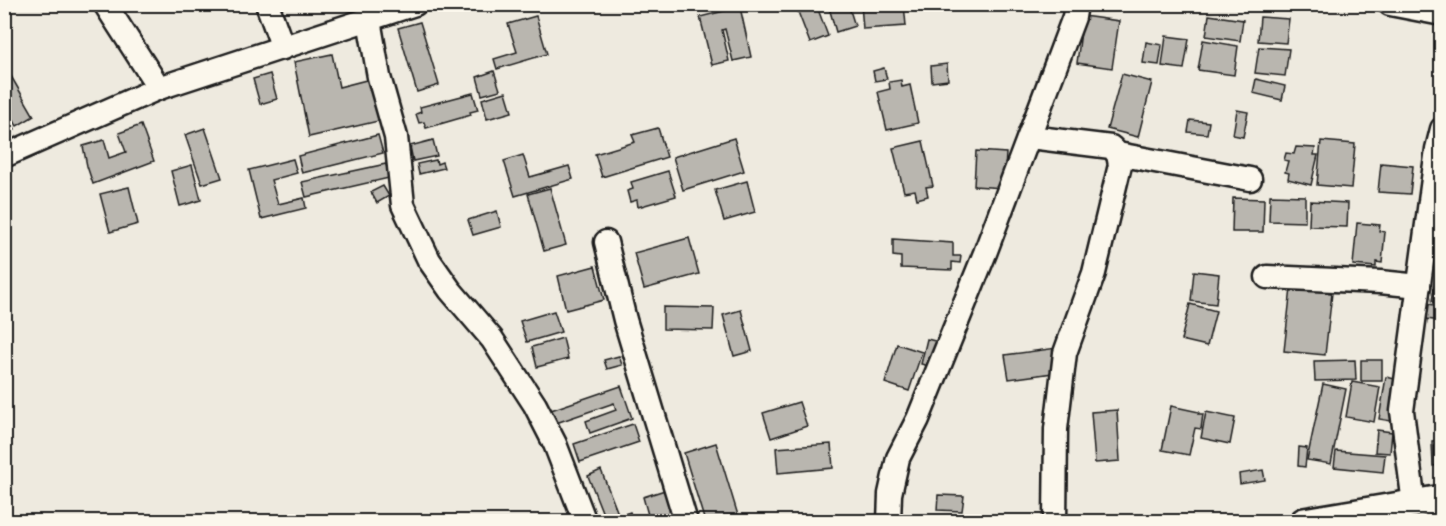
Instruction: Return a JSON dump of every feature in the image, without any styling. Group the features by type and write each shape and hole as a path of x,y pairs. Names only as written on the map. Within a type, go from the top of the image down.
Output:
{"main road":[{"path":"1304,522 1442,499"}],"street":[{"path":"105,4 159,88"},
{"path":"267,4 283,48"},
{"path":"4,156 159,88 415,4"},
{"path":"889,522 890,494 898,458 918,419 1030,137 1045,90 1074,17 1076,4"},
{"path":"1390,4 1442,14"},
{"path":"369,20 379,77 396,137 403,204 429,260 450,290 492,339 534,405 555,444 585,522"},
{"path":"1414,504 1401,411 1437,149 1442,129"},
{"path":"1030,137 1111,147 1118,154 1250,179"},
{"path":"1055,522 1056,429 1065,352 1094,273 1120,165 1118,154"},
{"path":"606,242 625,320 686,522"},
{"path":"1267,277 1419,286"}],"building":[{"path":"795,4 816,4 828,36 810,43"},
{"path":"828,4 848,4 855,26 836,32"},
{"path":"861,4 904,4 906,26 863,29"},
{"path":"1232,4 1265,4 1264,9"},
{"path":"740,7 751,57 733,61 725,29 722,30 729,61 712,65 700,17"},
{"path":"1209,15 1243,20 1240,41 1206,36"},
{"path":"536,16 547,54 497,69 494,59 517,52 508,24"},
{"path":"1083,16 1119,21 1112,68 1077,63"},
{"path":"1260,17 1289,19 1286,43 1258,41"},
{"path":"420,22 439,85 417,92 398,28"},
{"path":"1166,36 1189,39 1184,69 1162,66"},
{"path":"1203,40 1238,46 1234,75 1198,70"},
{"path":"1146,42 1162,45 1159,65 1143,63"},
{"path":"1259,47 1289,49 1285,76 1255,73"},
{"path":"332,54 339,87 378,77 387,119 309,137 294,62"},
{"path":"947,64 948,80 932,82 931,66"},
{"path":"884,68 887,79 875,81 873,71"},
{"path":"8,71 34,116 17,126 4,103 4,73"},
{"path":"494,71 500,90 482,95 477,77"},
{"path":"270,74 277,99 260,104 253,79"},
{"path":"1122,74 1152,82 1138,137 1107,129"},
{"path":"1256,79 1285,86 1282,100 1253,93"},
{"path":"901,80 902,87 910,85 918,123 887,130 878,92 890,89 889,82"},
{"path":"506,92 512,112 487,119 482,99"},
{"path":"473,93 478,110 470,112 471,115 426,128 424,122 419,123 416,114 421,112 420,107"},
{"path":"1237,110 1248,112 1243,137 1233,135"},
{"path":"4,112 15,129 4,135"},
{"path":"1190,120 1209,122 1207,134 1188,132"},
{"path":"141,125 154,161 93,184 83,146 104,140 109,158 126,152 119,133"},
{"path":"205,128 222,178 202,184 185,135"},
{"path":"658,128 667,157 602,177 595,154 635,142 632,135"},
{"path":"378,135 383,153 302,173 298,156"},
{"path":"734,138 744,171 683,190 673,157"},
{"path":"433,140 437,156 413,161 410,146"},
{"path":"923,141 933,186 926,187 928,196 917,199 915,190 904,192 893,148"},
{"path":"1321,141 1355,144 1351,188 1317,185"},
{"path":"1296,147 1315,148 1314,155 1318,155 1311,185 1288,179 1289,173 1285,172 1288,161 1284,160 1286,153 1294,154"},
{"path":"976,151 1006,153 1004,188 974,186"},
{"path":"523,155 530,177 569,166 573,179 515,196 504,161"},
{"path":"293,159 297,173 271,180 278,204 304,198 306,208 261,219 249,170"},
{"path":"436,160 437,164 442,162 444,168 419,174 417,164"},
{"path":"1381,163 1413,166 1410,194 1378,192"},
{"path":"386,164 389,178 306,197 302,182"},
{"path":"192,165 201,200 180,206 171,171"},
{"path":"668,171 676,196 638,207 637,200 630,202 627,191 633,189 631,182"},
{"path":"747,181 755,212 724,221 715,190"},
{"path":"383,186 389,196 377,203 371,192"},
{"path":"129,187 138,224 110,232 100,194"},
{"path":"550,188 566,245 544,251 528,194"},
{"path":"1270,195 1305,196 1305,222 1269,221"},
{"path":"1233,198 1264,199 1263,232 1232,232"},
{"path":"1310,201 1348,203 1347,227 1309,226"},
{"path":"497,211 501,227 473,235 468,220"},
{"path":"1357,223 1380,225 1379,231 1385,232 1382,263 1376,262 1376,267 1353,265"},
{"path":"689,238 699,274 644,289 634,253"},
{"path":"893,239 953,243 953,256 961,256 960,263 952,262 952,270 901,268 901,257 893,256"},
{"path":"595,266 604,300 566,310 558,276"},
{"path":"1194,271 1219,274 1216,304 1191,301"},
{"path":"1436,277 1442,278 1442,302 1432,301"},
{"path":"1291,288 1332,293 1325,355 1284,351"},
{"path":"1190,304 1216,311 1207,346 1181,340"},
{"path":"1428,304 1442,306 1442,321 1426,319"},
{"path":"663,307 714,308 713,330 663,329"},
{"path":"741,310 752,351 734,356 723,315"},
{"path":"554,311 561,332 527,342 520,321"},
{"path":"563,338 568,359 537,367 532,347"},
{"path":"927,339 939,342 933,367 921,364"},
{"path":"897,344 922,352 909,391 885,383"},
{"path":"1057,348 1060,372 1009,379 1005,355"},
{"path":"619,356 622,365 607,369 604,360"},
{"path":"1355,360 1356,380 1315,381 1314,361"},
{"path":"1361,360 1382,360 1382,381 1361,381"},
{"path":"1386,377 1404,381 1397,422 1379,419"},
{"path":"1352,382 1380,387 1374,422 1346,417"},
{"path":"1323,384 1346,389 1331,464 1307,460"},
{"path":"621,386 632,418 590,433 586,421 616,410 614,403 556,423 551,410"},
{"path":"799,402 807,426 771,438 763,413"},
{"path":"1171,406 1203,414 1201,429 1195,428 1189,455 1162,450"},
{"path":"1117,410 1120,461 1095,463 1091,412"},
{"path":"1206,412 1235,418 1230,444 1201,438"},
{"path":"633,424 639,442 580,462 574,444"},
{"path":"1377,430 1392,432 1390,453 1375,452"},
{"path":"1442,440 1442,465 1433,466 1432,441"},
{"path":"716,443 740,522 705,522 684,453"},
{"path":"831,444 833,468 778,473 776,448"},
{"path":"1299,447 1307,448 1305,467 1298,466"},
{"path":"1336,451 1385,455 1383,472 1334,467"},
{"path":"601,470 619,516 630,512 633,522 603,522 602,520 605,519 588,476"},
{"path":"1263,470 1265,480 1240,484 1239,474"},
{"path":"668,489 678,522 650,522 643,497"},
{"path":"938,495 964,496 962,511 937,510"}]}
